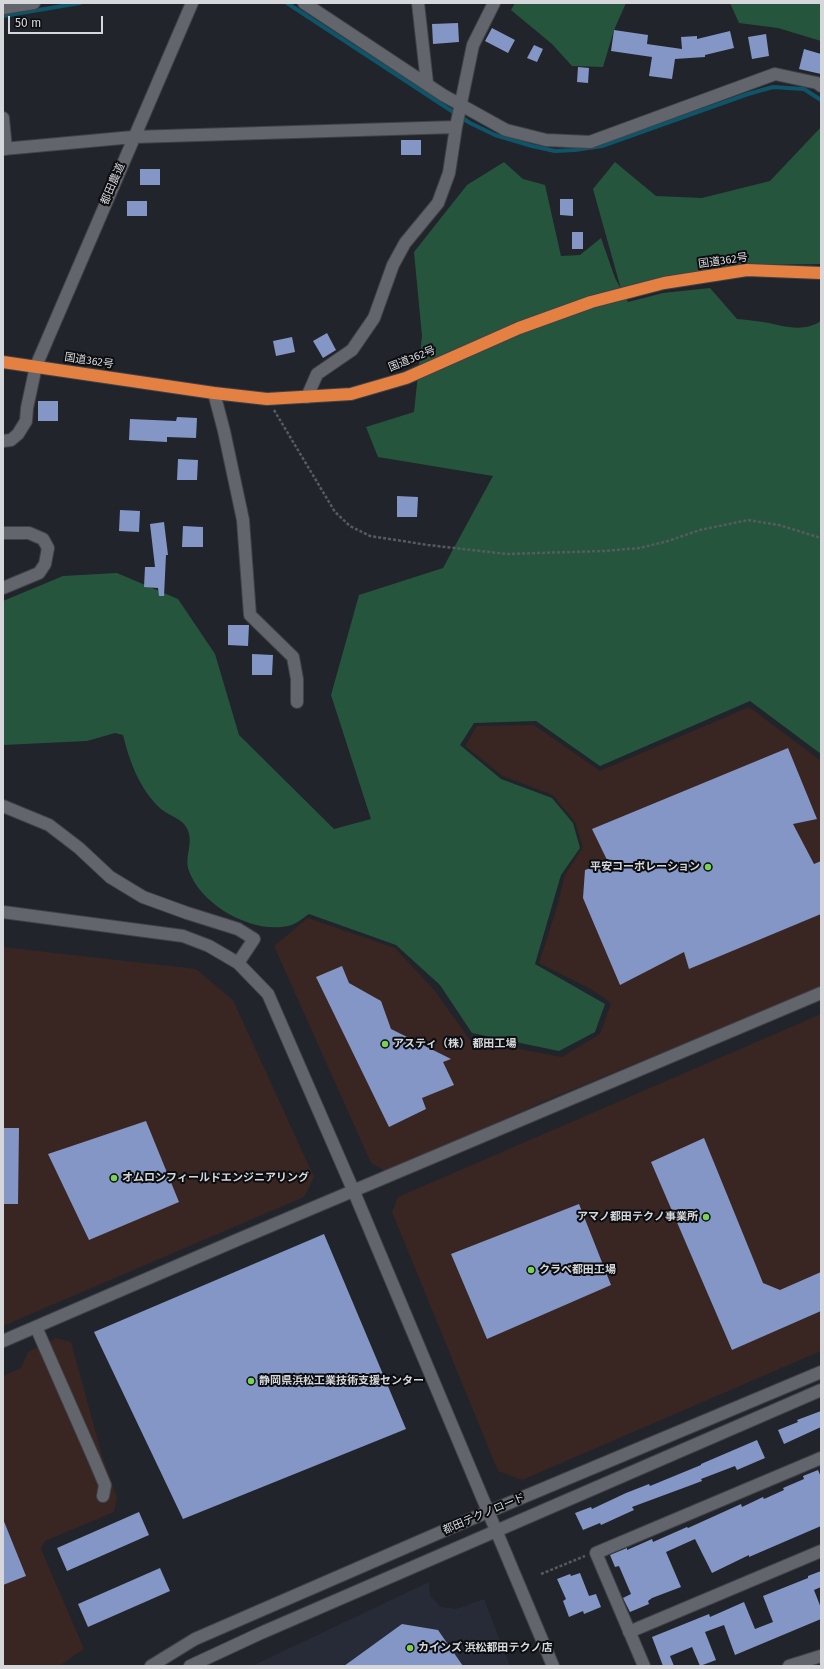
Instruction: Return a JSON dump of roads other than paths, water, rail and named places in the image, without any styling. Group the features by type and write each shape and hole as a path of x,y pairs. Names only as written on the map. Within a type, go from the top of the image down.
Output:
{"highway":[{"name":"国道362号","path":"3,362 214,393 267,399 351,394 406,378 519,328 591,302 664,284 747,270 821,273"}],"street":[{"path":"3,8 34,3"},
{"name":"都田農道","path":"3,441 11,440 18,434 26,421 27,408 36,366 133,137 192,3"},
{"path":"304,3 427,83 459,116"},
{"path":"418,3 427,83"},
{"path":"307,397 317,374 352,350 374,318 393,265 405,243 438,203 449,172 473,45 494,3"},
{"path":"3,118 5,149 133,137 459,116 546,140 590,142 775,74 816,83 821,86"},
{"path":"214,393 224,431 243,520 250,615 293,657 297,702"},
{"path":"3,533 29,533 43,539 48,548 45,564 39,573 3,588"},
{"path":"3,806 49,825 79,848 110,877 143,897 187,913 238,928 254,938 238,963"},
{"path":"3,912 182,936 209,946 238,963 268,994 354,1192 487,1512 553,1666"},
{"path":"3,1341 237,1240 354,1192 821,993"},
{"path":"36,1327 105,1485 103,1496"},
{"name":"都田テクノロード","path":"151,1666 195,1639 487,1512 821,1372"},
{"name":"都田テクノロード","path":"190,1666 261,1632 821,1390"},
{"path":"644,1666 596,1552 821,1458"},
{"path":"629,1632 821,1551"},
{"path":"789,1666 821,1656"}],"waterway":[{"path":"3,16 80,3"},
{"path":"287,3 470,123 495,135 555,151 602,146 748,94 773,87 804,89 821,100"}],"place":[{"name":"平安コーポレーション","path":"708,867"},
{"name":"アスティ（株） 都田工場","path":"385,1044"},
{"name":"オムロンフィールドエンジニアリング","path":"114,1178"},
{"name":"アマノ都田テクノ事業所","path":"706,1217"},
{"name":"クラベ都田工場","path":"531,1270"},
{"name":"静岡県浜松工業技術支援センター","path":"251,1381"},
{"name":"カインズ 浜松都田テクノ店","path":"410,1648"}]}
